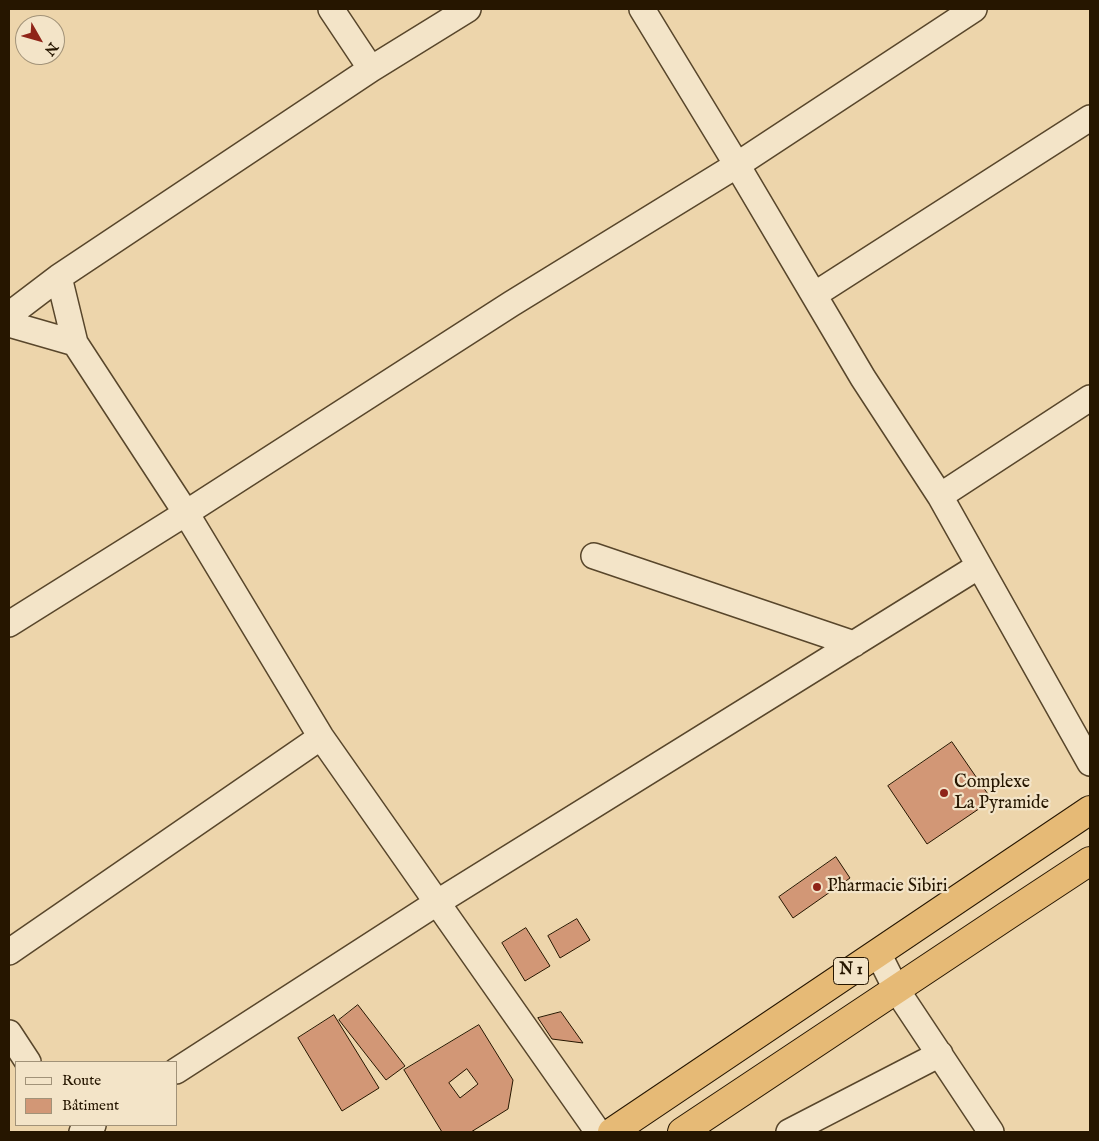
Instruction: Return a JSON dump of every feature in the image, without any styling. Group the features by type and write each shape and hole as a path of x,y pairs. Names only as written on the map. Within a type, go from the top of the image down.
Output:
{"highway":[{"name":"N 1","path":"612,1132 1090,810"},
{"name":"N 1","path":"682,1132 1090,861"}],"street":[{"path":"331,9 371,69"},
{"path":"9,315 59,277 371,69 468,9"},
{"path":"642,9 863,378 940,496 1090,763"},
{"path":"9,624 511,304 737,165 974,9"},
{"path":"814,295 1090,118"},
{"path":"59,277 75,344 186,512 321,737 598,1132"},
{"path":"9,324 75,344"},
{"path":"940,496 1090,398"},
{"path":"594,556 854,644"},
{"path":"178,1070 438,902 979,566"},
{"path":"9,952 321,737"},
{"path":"878,953 896,989 991,1132"},
{"path":"9,1033 27,1061"},
{"path":"789,1132 940,1054"}],"building":[{"path":"952,742 992,800 927,844 888,786"},
{"path":"836,857 850,878 793,918 779,897"},
{"path":"577,919 590,940 560,958 548,936"},
{"path":"526,928 550,966 525,981 502,943"},
{"path":"358,1005 405,1066 386,1080 339,1020"},
{"path":"561,1012 583,1043 552,1039 538,1018"},
{"path":"334,1015 379,1088 342,1111 298,1038"},
{"path":"479,1025 513,1080 508,1109 471,1132 442,1132 404,1070","holes":["467,1069 478,1084 460,1098 449,1083"]}],"place":[{"name":"Complexe La Pyramide","path":"944,793"},
{"name":"Pharmacie Sibiri","path":"817,887"}]}
